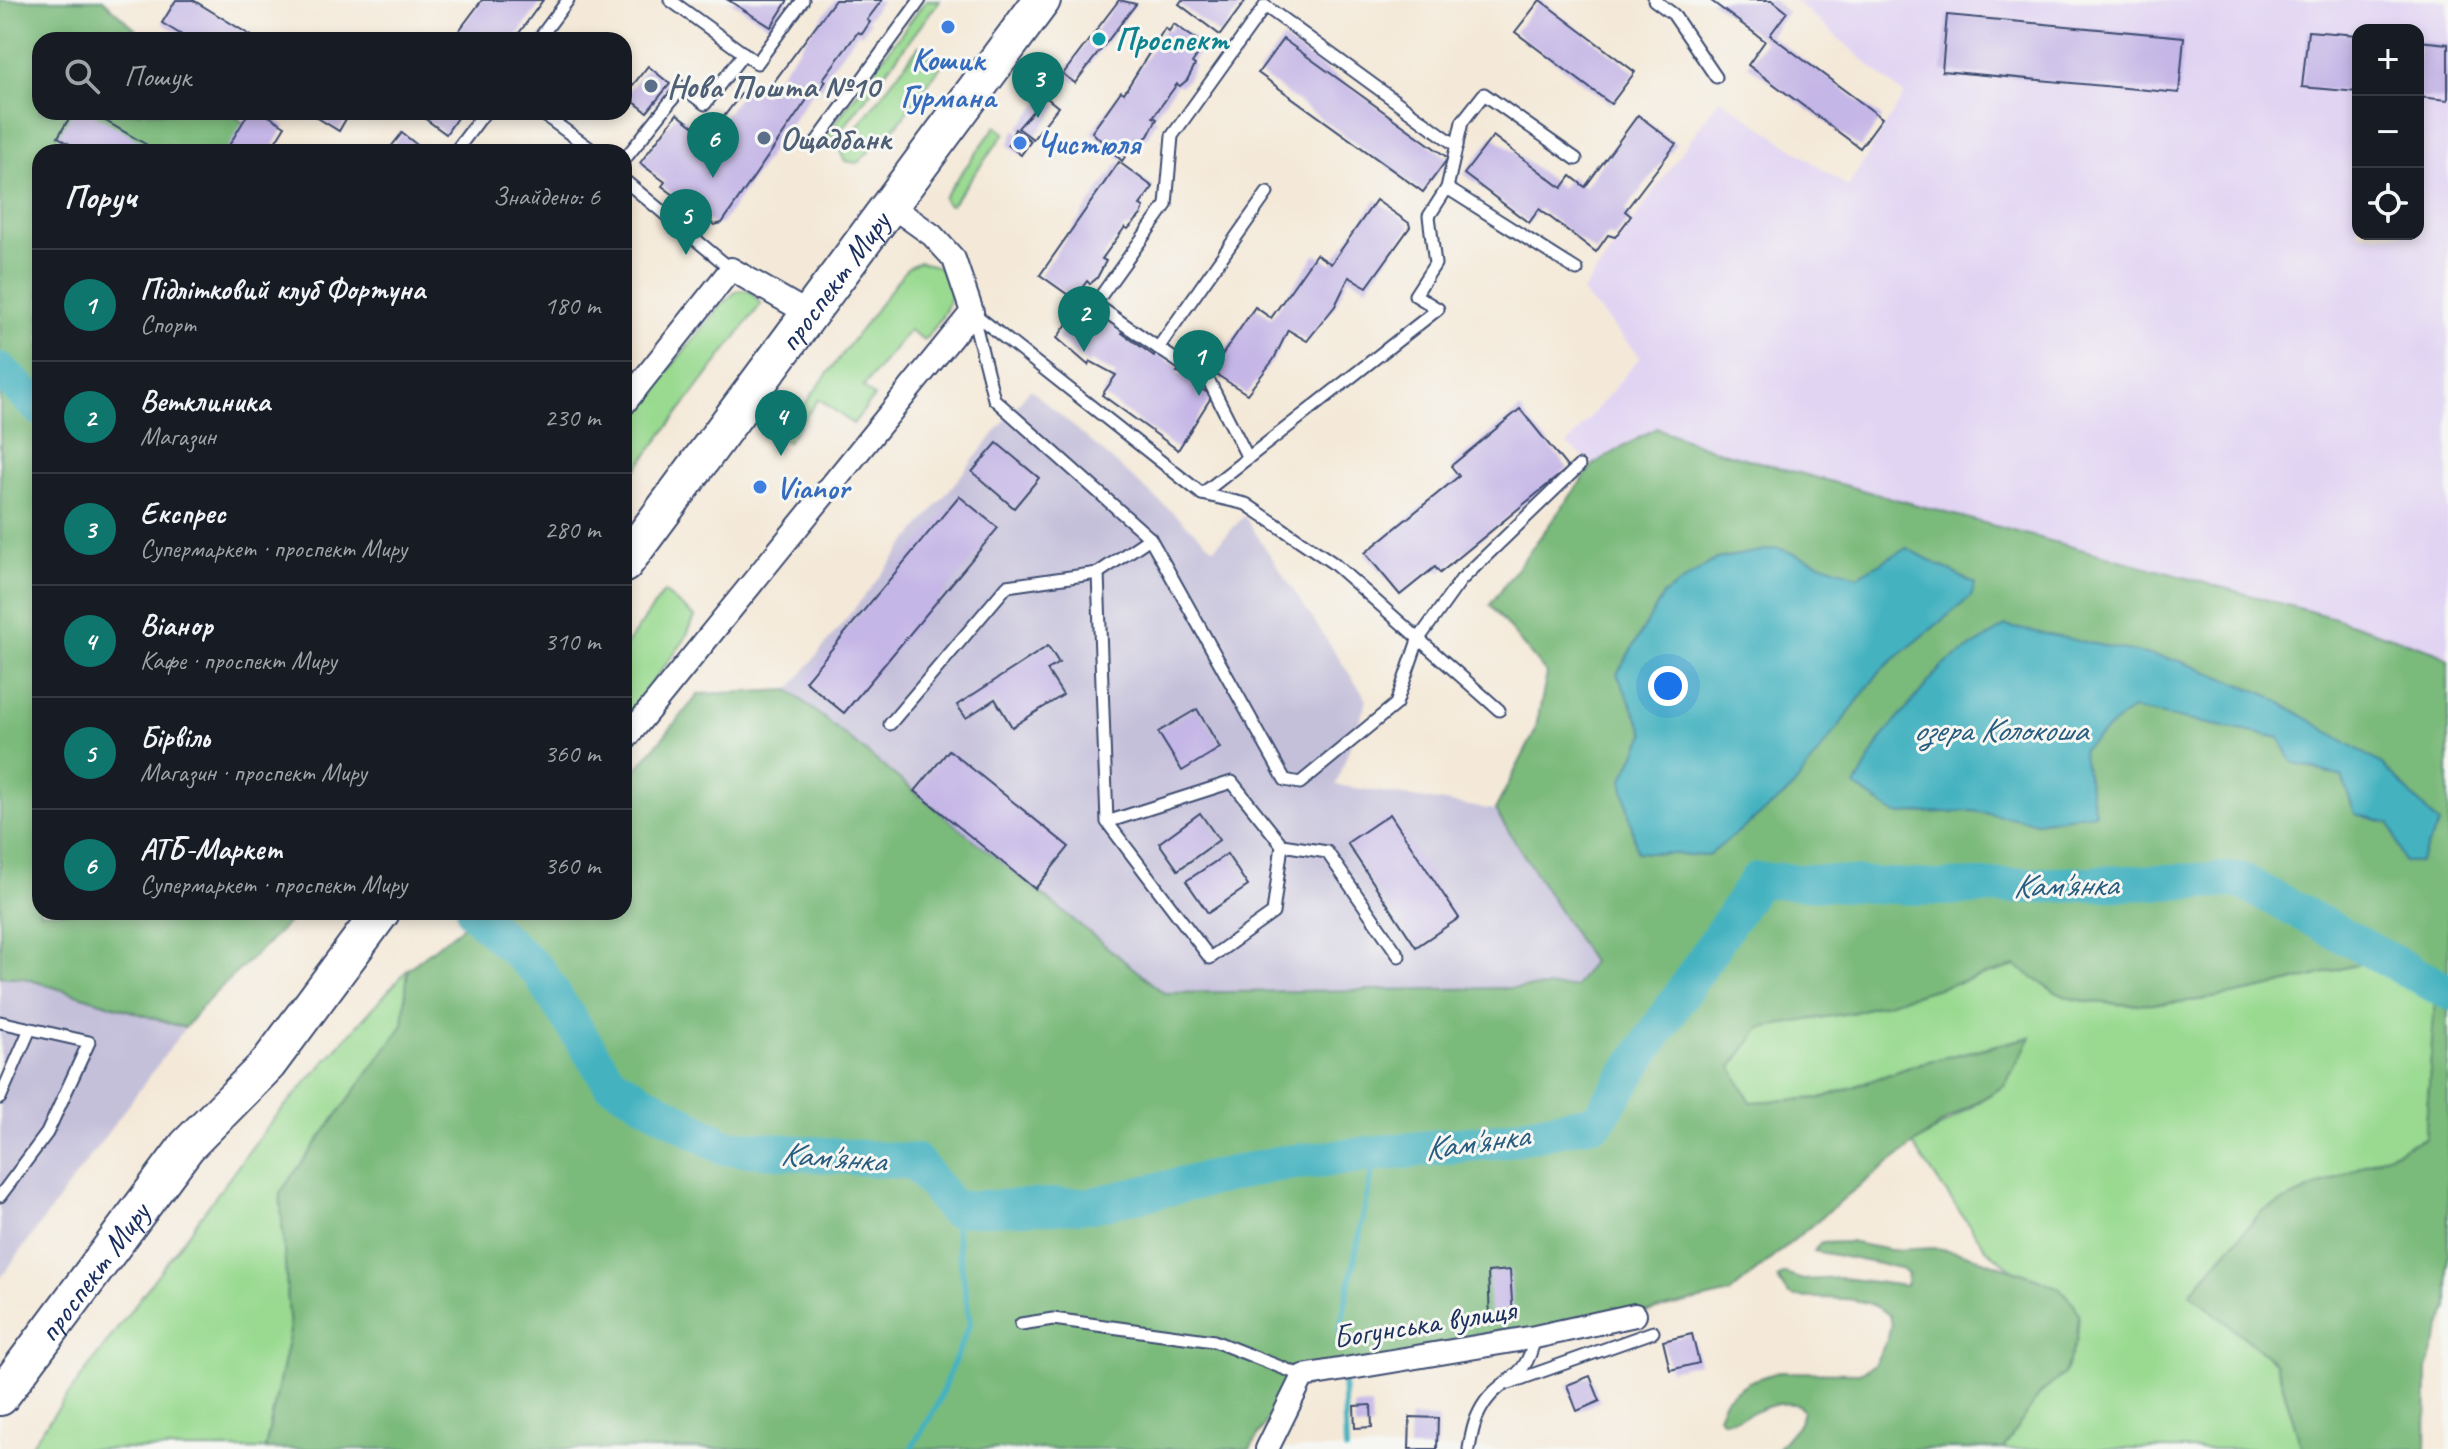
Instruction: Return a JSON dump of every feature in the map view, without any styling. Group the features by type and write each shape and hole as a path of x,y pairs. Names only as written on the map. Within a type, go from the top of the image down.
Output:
{"main road":[{"name":"проспект Миру","path":"632,553 1042,0"},
{"name":"проспект Миру","path":"259,1055 345,920"},
{"name":"проспект Миру","path":"0,1397 187,1146 259,1055 374,920"}],"street":[{"path":"632,731 972,312 954,259 932,235 890,205"},
{"path":"632,395 741,272 809,314"},
{"name":"Богунська вулиця","path":"1267,1449 1303,1376 1535,1337 1635,1315"}],"lane":[{"path":"544,32 568,0"},
{"path":"670,0 757,63 803,0"},
{"path":"818,140 920,0"},
{"path":"1654,0 1673,14 1716,77"},
{"path":"1248,458 1210,383 1095,304 1166,205 1172,136 1267,3 1457,146"},
{"path":"632,150 682,87 705,104 744,53"},
{"path":"1202,494 1438,309 1415,295 1435,264 1429,216 1447,188 1462,122 1484,94 1576,159"},
{"path":"461,144 479,120"},
{"path":"551,120 584,144"},
{"path":"632,186 741,272"},
{"path":"1447,188 1577,270"},
{"path":"1158,348 1267,193"},
{"path":"972,312 1202,494 1246,504 1333,563 1499,710"},
{"path":"972,312 994,399 1150,538 1285,780 1300,783 1396,704 1418,640 1461,580 1579,466"},
{"path":"890,724 1007,586 1098,573 1150,538"},
{"path":"1098,573 1107,822 1210,958 1273,913 1282,845"},
{"path":"1107,822 1232,782 1282,845 1327,852 1399,956"},
{"path":"0,1022 89,1042 47,1133 0,1196"},
{"path":"0,1098 30,1029"},
{"path":"1021,1324 1053,1319 1214,1341 1303,1376"},
{"path":"1509,1383 1653,1332"},
{"path":"1469,1449 1474,1423 1488,1399 1509,1383 1530,1360 1535,1337"}],"shaded area":[{"path":"1794,0 2448,0 2448,660 2437,652 2331,617 1711,449 1656,428 1594,464 1567,445 1640,357 1582,292 1720,98 1848,187 1904,95"},
{"path":"1030,389 1214,548 1244,516 1367,700 1336,785 1495,810 1593,963 1575,987 1164,993 789,690"},
{"path":"0,976 24,978 185,1028 0,1279"}],"green space":[{"path":"0,0 103,0 138,32 32,32 32,120 240,120 270,144 32,144 32,920 290,920 211,997 185,1028 24,978 0,976"},
{"path":"926,0 940,0 838,135 828,140 829,131"},
{"path":"919,46 942,65 897,125 857,163 845,161 840,151 842,147"},
{"path":"996,126 1005,133 951,205 946,203 943,198"},
{"path":"919,262 936,266 951,283 947,306 933,330 924,340 909,330 863,387 874,397 853,424 819,399 787,442 780,437 907,268"},
{"path":"749,290 761,304 632,474 632,415 723,303 737,291"},
{"path":"1656,428 1711,449 2331,617 2437,652 2448,660 2448,1307 2427,1369 2426,1449 2302,1449 2276,1363 2190,1293 2262,1211 2425,1138 2436,986 2381,958 2229,995 2150,1004 2111,1004 2074,999 2051,989 2015,966 1855,1012 1761,1028 1731,1067 1751,1102 1822,1098 1921,1063 2031,1037 2005,1085 1945,1121 1854,1190 1730,1293 1635,1315 1303,1376 1273,1411 1250,1449 265,1449 290,1331 280,1193 403,1025 408,969 471,920 632,920 632,774 699,694 789,690 1164,993 1575,987 1592,962 1495,810 1535,732 1547,674 1490,605 1594,464"},
{"path":"664,592 695,617 684,641 632,709 632,637"},
{"path":"2381,958 2436,986 2425,1138 2262,1211 2190,1293 2276,1363 2302,1449 1996,1449 2048,1297 1986,1249 1913,1145 2005,1085 2030,1037 1921,1063 1822,1098 1750,1102 1731,1067 1760,1028 1855,1012 2015,966 2051,989 2074,999 2112,1004 2151,1004 2229,995"},
{"path":"408,969 403,1025 280,1193 290,1331 265,1449 28,1449 270,1123"},
{"path":"1849,1242 1890,1250 1937,1248 1962,1253 2039,1279 2059,1288 2074,1303 2079,1314 2077,1339 2064,1374 2040,1394 2003,1449 1777,1449 1800,1422 1803,1411 1798,1405 1778,1404 1732,1419 1722,1420 1718,1415 1726,1398 1748,1382 1778,1372 1859,1373 1874,1365 1888,1338 1891,1325 1889,1315 1877,1307 1847,1299 1795,1297 1788,1294 1777,1278 1785,1274 1803,1280 1843,1278 1906,1286 1908,1274 1900,1268 1814,1251 1820,1243"}],"water":[{"name":"озера Колокоша","path":"1778,548 1857,576 1907,548 1975,584 1971,597 1881,670 1790,791 1708,856 1637,852 1622,781 1645,734 1617,674 1663,595 1716,559"},
{"name":"озера Колокоша","path":"2005,626 2180,661 2268,695 2382,764 2439,824 2419,862 2404,862 2390,823 2355,814 2342,777 2292,762 2280,738 2132,709 2082,750 2095,813 2037,822 1972,811 1896,814 1855,786 1881,739 1942,666"}],"building":[{"path":"176,0 193,0 245,32 177,32 162,23"},
{"path":"482,0 543,0 520,32 458,32"},
{"path":"728,0 788,0 771,27"},
{"path":"835,0 882,0 867,20 870,22 862,34 858,32 823,79 826,81 817,94 813,91 722,223 714,225 662,186 665,182 640,163 677,114 708,137 749,84 764,95"},
{"name":"Проспект","path":"1119,0 1136,4 1075,83 1063,74"},
{"path":"1182,0 1246,0 1220,35 1179,4"},
{"path":"1540,0 1635,72 1611,104 1515,32"},
{"path":"1710,0 1772,0 1787,12 1770,35 1882,118 1860,148 1748,65 1765,41"},
{"path":"1947,15 2184,37 2179,93 1942,71"},
{"path":"1174,24 1204,45 1192,63 1195,65 1187,80 1180,86 1177,84 1153,117 1157,119 1148,136 1141,141 1138,139 1122,161 1092,132 1121,91 1124,93 1165,28 1169,31"},
{"path":"2308,31 2352,35 2352,91 2302,87"},
{"path":"1283,39 1448,158 1423,192 1258,73"},
{"path":"2424,42 2448,44 2448,100 2424,98"},
{"path":"648,66 670,84 647,112 632,100 632,86"},
{"path":"1042,94 1058,107 1033,139 1018,128 1040,103 1037,101"},
{"path":"1638,115 1676,144 1625,211 1631,216 1615,237 1608,235 1596,252 1539,209 1529,223 1464,174 1493,136 1562,188 1571,176 1585,187"},
{"path":"68,120 104,120 145,144 70,144 58,137"},
{"path":"244,120 275,120 285,126 274,144 230,144"},
{"path":"321,120 345,120 339,131"},
{"path":"427,120 456,120 446,134"},
{"path":"1015,129 1031,141 1021,155 1008,145"},
{"path":"402,133 416,144 393,144"},
{"path":"1119,162 1153,187 1140,205 1144,207 1141,215 1128,229 1125,227 1102,259 1106,261 1097,278 1090,284 1087,281 1074,299 1040,275"},
{"path":"1376,200 1409,223 1410,227 1367,287 1349,277 1335,306 1307,341 1288,330 1274,359 1247,394 1211,371 1255,307 1271,318 1316,254 1331,264"},
{"path":"1081,304 1124,330 1122,333 1154,356 1156,352 1180,369 1177,372 1212,396 1178,450 1102,395 1116,375 1090,361 1088,365 1057,338"},
{"path":"1520,409 1568,468 1440,573 1435,567 1400,595 1365,553 1459,476 1451,466"},
{"path":"997,443 1039,478 1014,508 972,472"},
{"path":"959,496 998,528 844,713 805,681"},
{"path":"1048,646 1059,663 1047,670 1063,695 1012,727 995,699 966,718 957,705"},
{"path":"1197,709 1220,748 1182,771 1158,732"},
{"path":"949,750 1069,847 1035,889 915,791"},
{"path":"1200,813 1219,840 1178,870 1159,843"},
{"path":"1390,814 1459,918 1416,947 1347,843"},
{"path":"1227,854 1248,886 1208,913 1186,881"},
{"path":"1510,1270 1513,1317 1490,1318 1488,1272"},
{"path":"1692,1334 1699,1363 1670,1370 1663,1341"},
{"path":"1590,1376 1600,1401 1577,1411 1567,1385"},
{"path":"1371,1405 1372,1427 1355,1428 1354,1406"},
{"path":"1410,1417 1438,1418 1437,1449 1409,1449"}],"waterway":[{"name":"Кам'янка","path":"0,370 32,400"},
{"name":"Кам'янка","path":"483,920 538,971 610,1082 724,1147 916,1162 953,1209 1092,1205 1277,1164 1498,1141 1597,1121 1757,880 1939,888 2240,880 2448,992"},
{"path":"1339,1334 1376,1154"},
{"path":"911,1449 936,1407 970,1323 953,1209"},
{"path":"1343,1375 1346,1449"}],"place":[{"name":"Кошик Гурмана","path":"948,27"},
{"name":"Проспект","path":"1099,39"},
{"name":"Нова Пошта №10","path":"651,86"},
{"name":"Експрес","path":"1038,118"},
{"name":"Ощадбанк","path":"764,138"},
{"name":"Чистюля","path":"1020,143"},
{"name":"АТБ-Маркет","path":"713,178"},
{"name":"Бірвіль","path":"686,255"},
{"name":"Ветклиника","path":"1084,352"},
{"name":"Підлітковий клуб Фортуна","path":"1199,396"},
{"name":"Віанор","path":"781,456"},
{"name":"Vianor","path":"760,487"}]}
